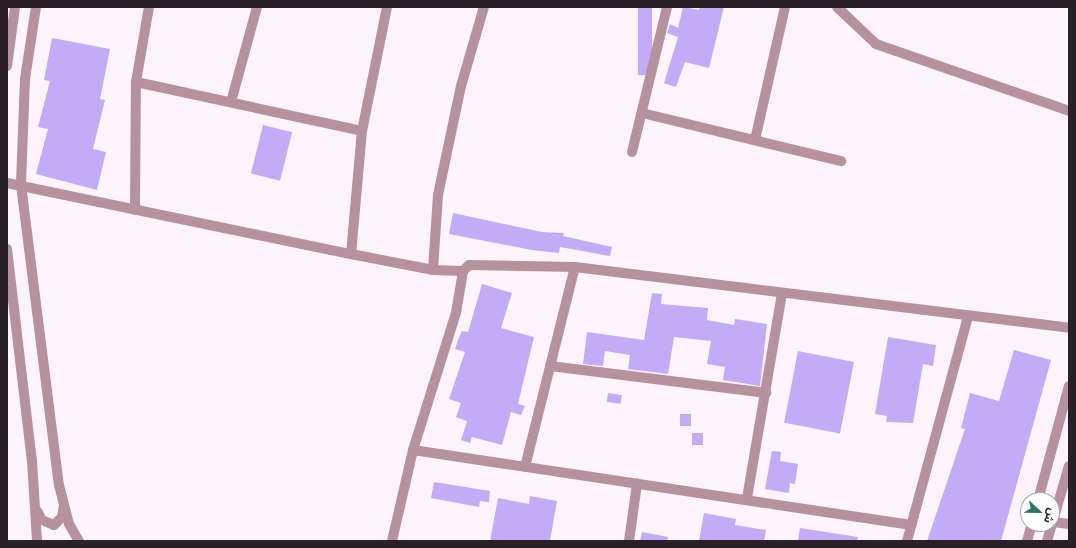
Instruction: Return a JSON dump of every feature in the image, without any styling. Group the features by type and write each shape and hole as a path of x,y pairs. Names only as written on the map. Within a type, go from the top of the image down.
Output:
{"street":[{"path":"7,66 15,7"},
{"path":"36,7 25,79 21,185 45,392 64,505 79,541"},
{"path":"135,210 136,82 149,7"},
{"path":"231,102 257,7"},
{"path":"351,254 362,131 387,7"},
{"path":"433,270 438,195 461,86 484,7"},
{"path":"632,152 667,7"},
{"path":"755,140 785,7"},
{"path":"837,7 876,44 1069,111"},
{"path":"136,82 362,131"},
{"path":"642,113 841,161"},
{"path":"7,183 433,270 463,271"},
{"path":"7,249 36,509 37,541"},
{"path":"392,541 413,450 456,313 463,271 469,265 575,268 1069,328"},
{"path":"525,467 575,268"},
{"path":"746,498 766,393 782,293"},
{"path":"906,541 968,316"},
{"path":"550,366 766,393"},
{"path":"1040,492 1069,386"},
{"path":"413,450 637,484 746,498 911,525"},
{"path":"1060,498 1069,466"},
{"path":"629,541 637,484"},
{"path":"36,509 42,520 54,525 62,516 64,505"}],"building":[{"path":"638,7 652,7 652,75 638,75"},
{"path":"683,7 699,10 700,7 724,7 709,68 685,62 676,87 664,83 678,37 667,33 670,24 678,28"},
{"path":"52,38 110,49 100,99 105,100 93,149 106,152 97,190 36,174 48,129 38,127 50,81 44,80"},
{"path":"263,125 292,132 280,181 251,174"},
{"path":"453,213 542,232 564,233 563,236 612,247 610,256 560,247 559,253 532,250 449,234"},
{"path":"482,284 512,293 501,328 534,337 518,404 525,406 521,415 511,412 502,445 472,437 470,443 461,440 467,421 456,417 461,403 449,399 465,352 455,349 462,331 468,332"},
{"path":"652,293 662,294 661,304 708,308 707,320 734,325 735,319 767,324 760,386 723,380 725,367 707,364 711,341 674,337 668,374 628,369 630,355 605,351 603,366 583,364 587,332 644,340"},
{"path":"888,337 936,345 933,366 923,364 913,423 886,422 887,416 875,414"},
{"path":"1014,350 1051,360 1001,541 927,541 965,429 961,428 970,393 999,401"},
{"path":"798,351 854,362 840,434 784,423"},
{"path":"608,393 622,395 621,404 607,402"},
{"path":"680,414 691,414 691,426 680,426"},
{"path":"692,433 703,433 703,445 692,445"},
{"path":"772,451 781,452 780,461 798,464 795,484 790,483 789,493 765,489"},
{"path":"434,482 490,491 489,502 480,501 479,507 431,498"},
{"path":"530,496 557,501 550,541 490,541 498,498 529,504"},
{"path":"704,513 736,519 735,525 766,530 764,541 699,541"},
{"path":"800,528 858,537 857,541 798,541"},
{"path":"642,532 668,537 667,541 640,541"}]}
